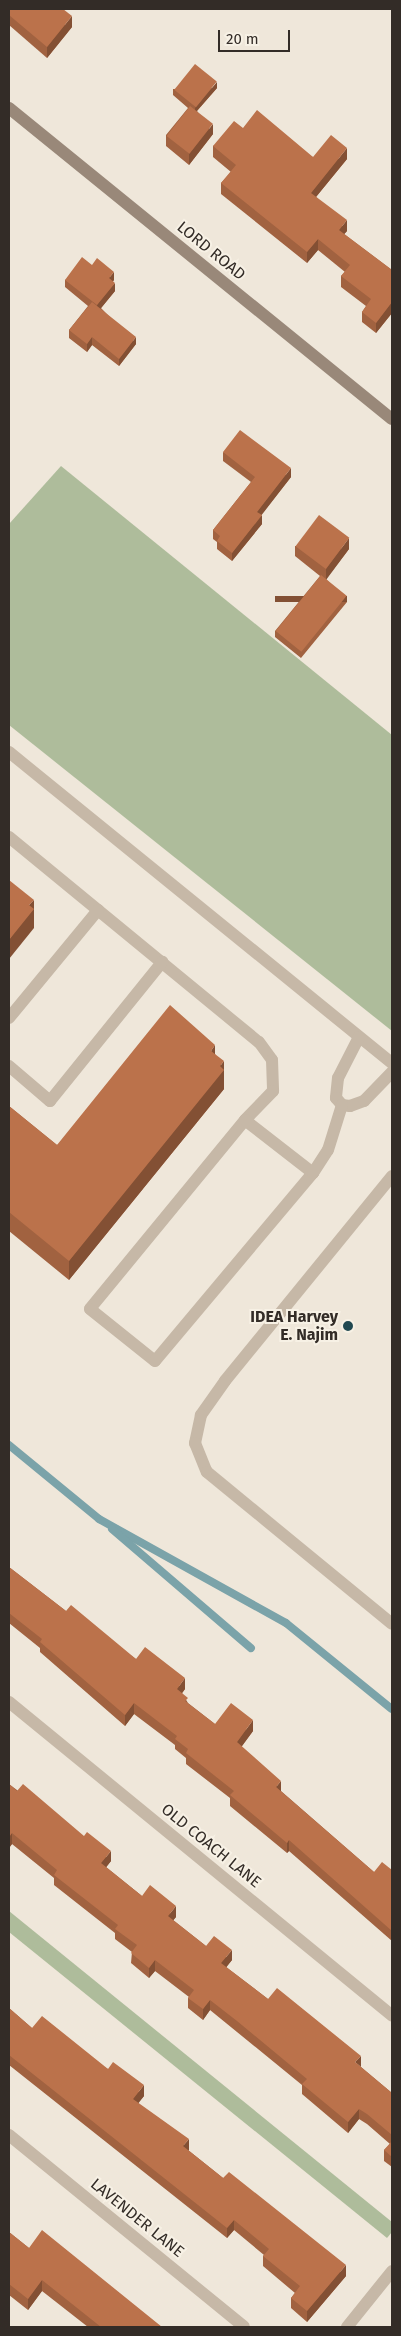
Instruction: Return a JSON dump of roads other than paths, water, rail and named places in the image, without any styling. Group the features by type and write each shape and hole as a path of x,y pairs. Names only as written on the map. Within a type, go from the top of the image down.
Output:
{"street":[{"name":"LORD ROAD","path":"9,108 392,419"},
{"path":"9,752 392,1063"},
{"path":"9,837 259,1042 272,1060 273,1091 245,1120 90,1309 155,1360 314,1173 328,1150 342,1104"},
{"path":"9,1018 98,910"},
{"path":"9,1066 50,1100 162,962"},
{"path":"359,1037 338,1078 336,1098 342,1104 350,1106 364,1101 392,1072"},
{"path":"245,1120 314,1173"},
{"path":"392,1176 225,1381 201,1415 194,1443 207,1472 392,1624"},
{"name":"OLD COACH LANE","path":"9,1702 392,2016"},
{"name":"LAVENDER LANE","path":"9,2135 244,2327"},
{"path":"346,2327 392,2271"}],"waterway":[{"path":"9,1445 99,1519 286,1623 392,1709"},
{"path":"112,1529 251,1648"}],"place":[{"name":"IDEA Harvey E. Najim","path":"348,1326"}]}
